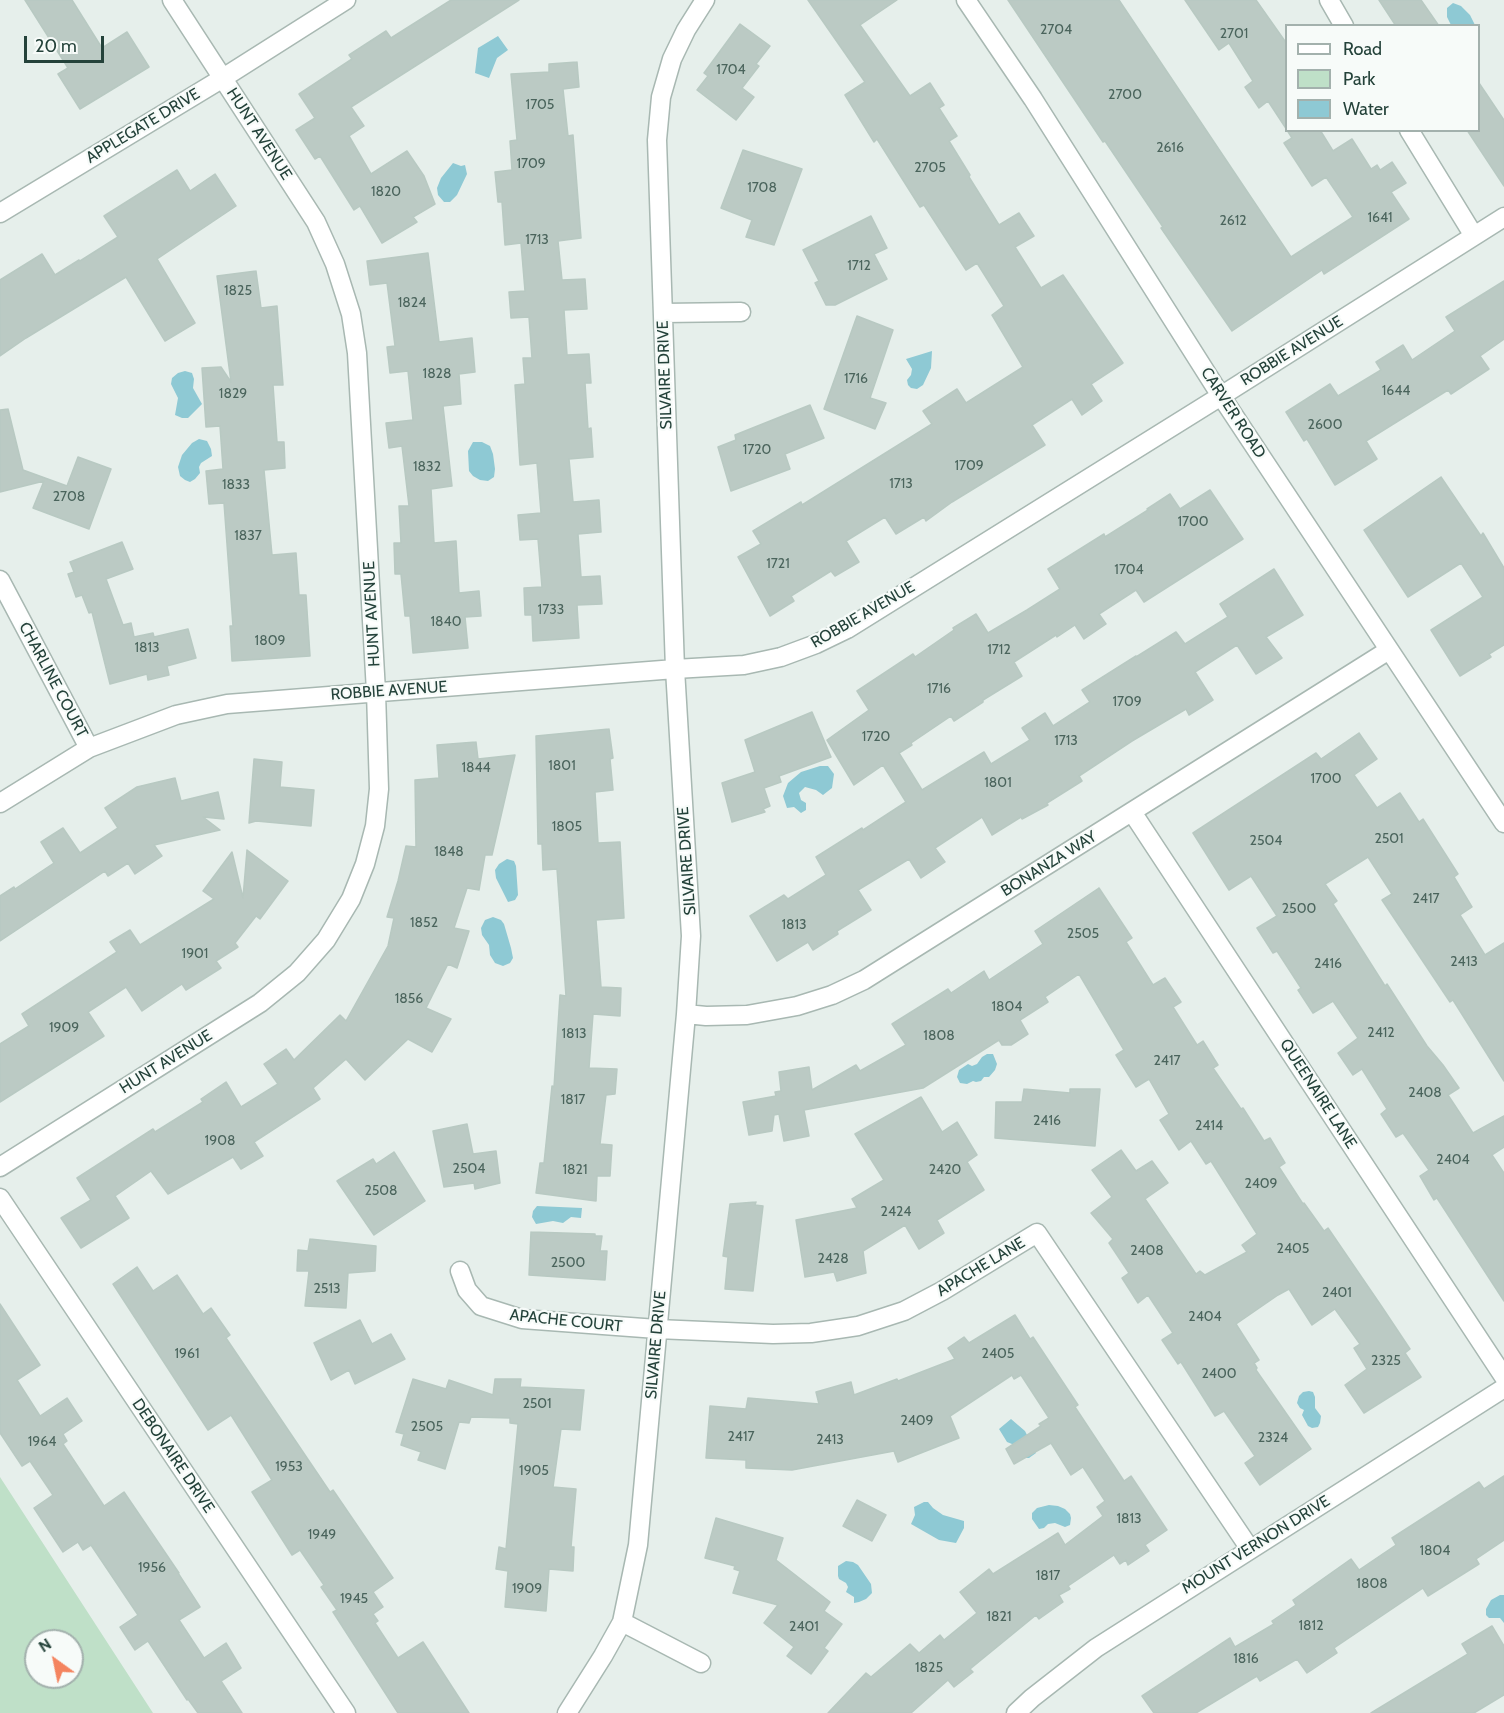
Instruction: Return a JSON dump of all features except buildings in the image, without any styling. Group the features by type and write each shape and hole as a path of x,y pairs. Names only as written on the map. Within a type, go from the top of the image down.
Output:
{"street":[{"name":"HUNT AVENUE","path":"0,1167 260,1003 297,973 326,940 351,899 365,864 375,826 379,789 376,692 357,354 351,314 335,264 316,222 172,0"},
{"name":"APPLEGATE DRIVE","path":"0,213 223,78 346,0"},
{"name":"SILVAIRE DRIVE","path":"567,1713 622,1622 638,1545 686,1014 692,936 675,669 657,140 661,97 672,59 686,30 705,0"},
{"name":"CARVER ROAD","path":"966,0 1032,99 1221,396 1504,823"},
{"path":"1329,0 1343,24"},
{"path":"1410,132 1474,236"},
{"name":"ROBBIE AVENUE","path":"0,803 89,748 176,715 227,704 744,665 780,657 816,644 847,629 1504,217"},
{"path":"663,313 741,312"},
{"name":"CHARLINE COURT","path":"0,580 89,748"},
{"name":"BONANZA WAY","path":"686,1014 747,1015 797,1006 832,995 864,980 1389,650"},
{"name":"QUEENAIRE LANE","path":"1132,812 1504,1377"},
{"name":"DEBONAIRE DRIVE","path":"0,1198 346,1713"},
{"name":"APACHE LANE","path":"657,1329 773,1334 811,1333 858,1326 904,1311 942,1291 1037,1233 1250,1549"},
{"name":"APACHE COURT","path":"460,1271 467,1290 481,1306 502,1314 522,1319 657,1329"},
{"name":"MOUNT VERNON DRIVE","path":"1016,1713 1096,1648 1504,1388"},
{"path":"622,1622 701,1663"}],"green space":[{"path":"0,1477 153,1713 0,1713"}],"water":[{"path":"1453,3 1461,6 1470,15 1474,24 1450,24 1447,17 1447,8"},
{"path":"498,36 508,50 497,58 489,78 475,73 478,48"},
{"path":"453,163 465,165 467,174 457,195 450,202 444,202 438,195 437,188 441,178"},
{"path":"932,351 931,368 923,385 917,389 911,388 907,380 912,369 906,359"},
{"path":"185,371 192,373 193,388 202,404 188,418 182,418 175,415 178,398 171,384 172,378"},
{"path":"199,439 207,441 212,456 201,463 200,473 190,482 180,476 178,467 182,455 192,443"},
{"path":"473,442 482,442 490,446 495,469 494,477 488,481 480,480 469,471 468,451"},
{"path":"828,766 834,774 832,788 823,795 805,787 799,793 801,800 806,803 806,810 801,813 794,807 787,808 783,796 788,783 801,772"},
{"path":"507,859 514,861 516,866 518,895 515,900 508,902 496,878 495,870"},
{"path":"493,917 504,924 511,948 513,958 510,963 503,966 495,963 490,955 489,945 482,935 481,928 485,920"},
{"path":"987,1054 993,1054 997,1064 989,1077 967,1084 960,1083 957,1077 959,1070 968,1064 972,1066 977,1064"},
{"path":"537,1206 582,1208 581,1218 571,1217 563,1223 553,1221 536,1224 532,1217"},
{"path":"1303,1392 1313,1392 1315,1408 1321,1416 1318,1427 1312,1428 1308,1426 1302,1415 1304,1410 1297,1403"},
{"path":"1011,1419 1025,1431 1036,1453 1029,1458 1019,1458 1012,1444 1007,1442 999,1429"},
{"path":"928,1502 943,1515 964,1521 964,1528 956,1543 939,1540 911,1524 915,1515 914,1507"},
{"path":"1049,1505 1065,1509 1070,1514 1070,1525 1065,1527 1055,1523 1039,1529 1032,1519 1032,1513 1037,1508"},
{"path":"846,1561 858,1565 871,1584 872,1593 859,1602 854,1603 854,1597 846,1592 848,1587 846,1583 838,1576 838,1566"},
{"path":"1504,1595 1504,1623 1500,1618 1489,1618 1486,1615 1486,1609 1491,1600"}]}
